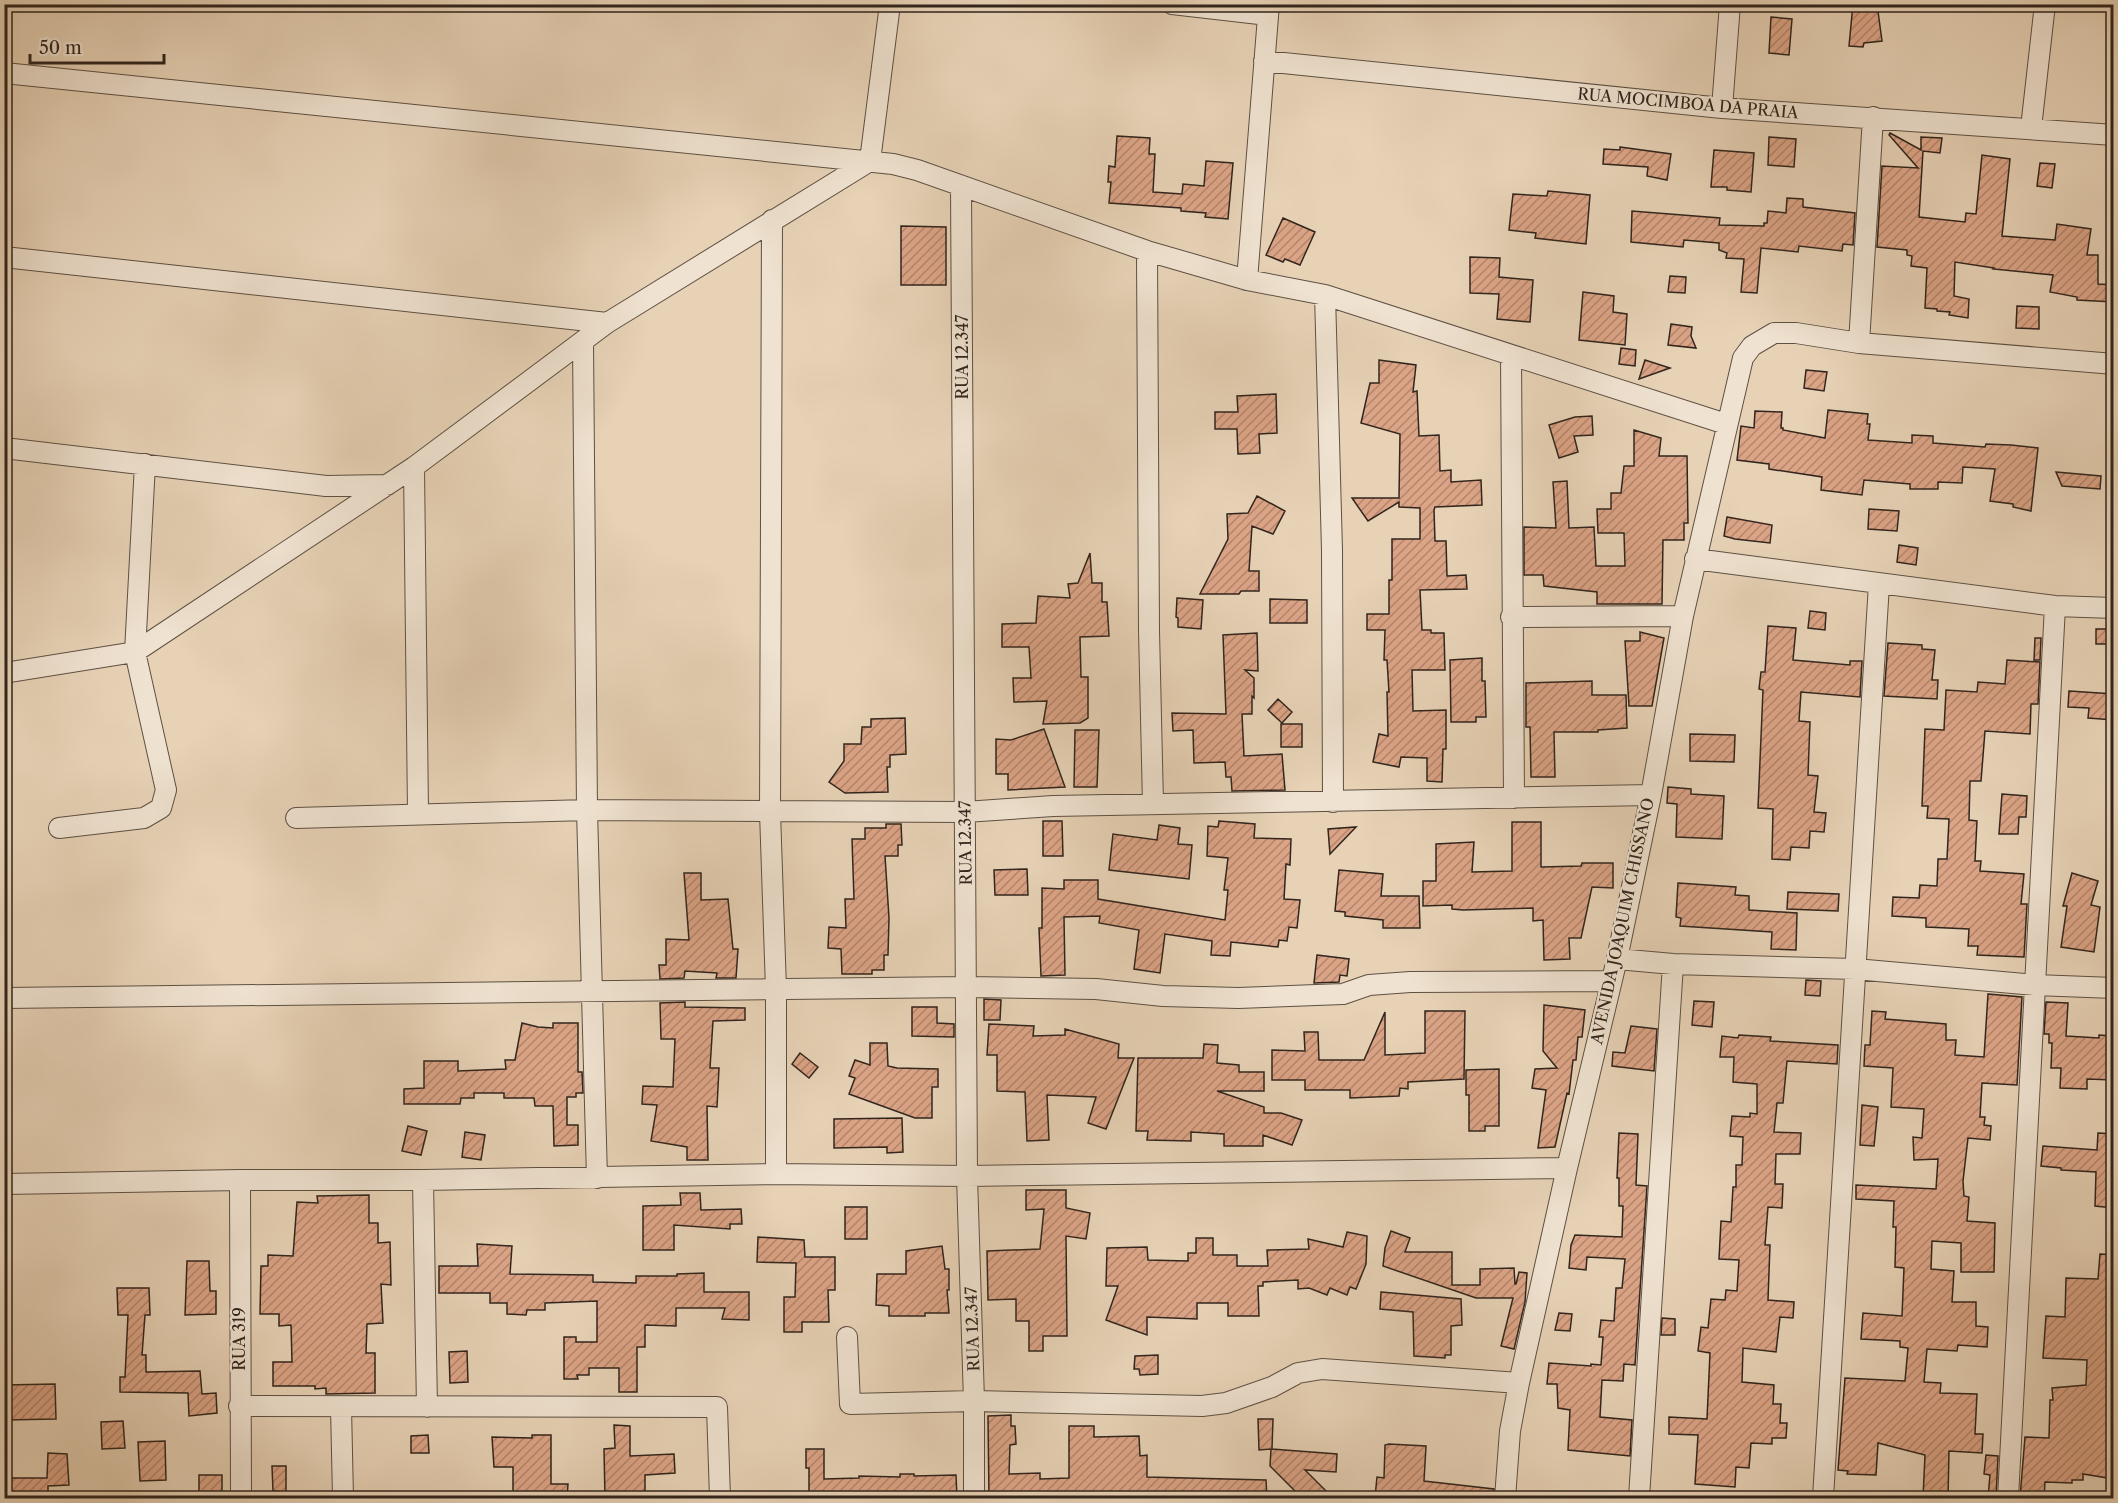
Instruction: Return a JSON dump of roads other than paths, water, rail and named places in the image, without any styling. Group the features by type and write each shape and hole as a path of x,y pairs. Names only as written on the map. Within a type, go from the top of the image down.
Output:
{"street":[{"path":"870,161 890,4"},
{"path":"1172,4 1268,10 1247,279"},
{"path":"1722,108 1730,4"},
{"path":"2031,128 2045,4"},
{"name":"RUA MOCIMBOA DA PRAIA","path":"1264,61 1722,108 2114,135"},
{"path":"4,73 870,161 917,170 1147,251 1247,279 1325,295 1726,424"},
{"path":"1873,117 1859,343 2114,364"},
{"path":"4,673 135,652 414,467 607,323 870,161"},
{"name":"RUA 12.347","path":"961,187 967,1176 974,1401 974,1498"},
{"path":"772,220 770,812 776,989 776,1174"},
{"path":"1147,251 1149,632 1153,804"},
{"path":"4,257 607,323"},
{"path":"1325,295 1332,550 1333,802"},
{"name":"AVENIDA JOAQUIM CHISSANO","path":"1505,1498 1510,1431 1519,1383 1617,959 1651,795 1683,616 1743,358 1752,346 1774,333 1796,333 1859,343"},
{"path":"583,342 587,810 597,1178"},
{"path":"1511,356 1514,798"},
{"path":"4,448 326,486 387,485"},
{"path":"59,828 144,818 161,808 166,790 135,652 145,464"},
{"path":"414,467 417,813"},
{"path":"1695,559 2055,606 2114,608"},
{"path":"1823,1498 1879,584"},
{"path":"2008,1498 2055,606"},
{"path":"1511,617 1683,616"},
{"path":"296,818 587,810 965,812 1053,806 1651,795"},
{"path":"1617,959 1673,964 1855,969 2035,985 2114,988"},
{"path":"1639,1498 1673,964"},
{"path":"4,999 967,987 1096,989 1163,996 1238,998 1343,994 1369,985 1410,982 1611,981"},
{"path":"4,1184 776,1174 967,1176 1567,1168"},
{"name":"RUA 319","path":"240,1180 241,1498"},
{"path":"423,1180 427,1407"},
{"path":"847,1337 850,1404 974,1401 1202,1406 1226,1403 1272,1387 1298,1372 1322,1369 1519,1383"},
{"path":"239,1406 717,1407 720,1498"},
{"path":"341,1407 343,1498"}]}
